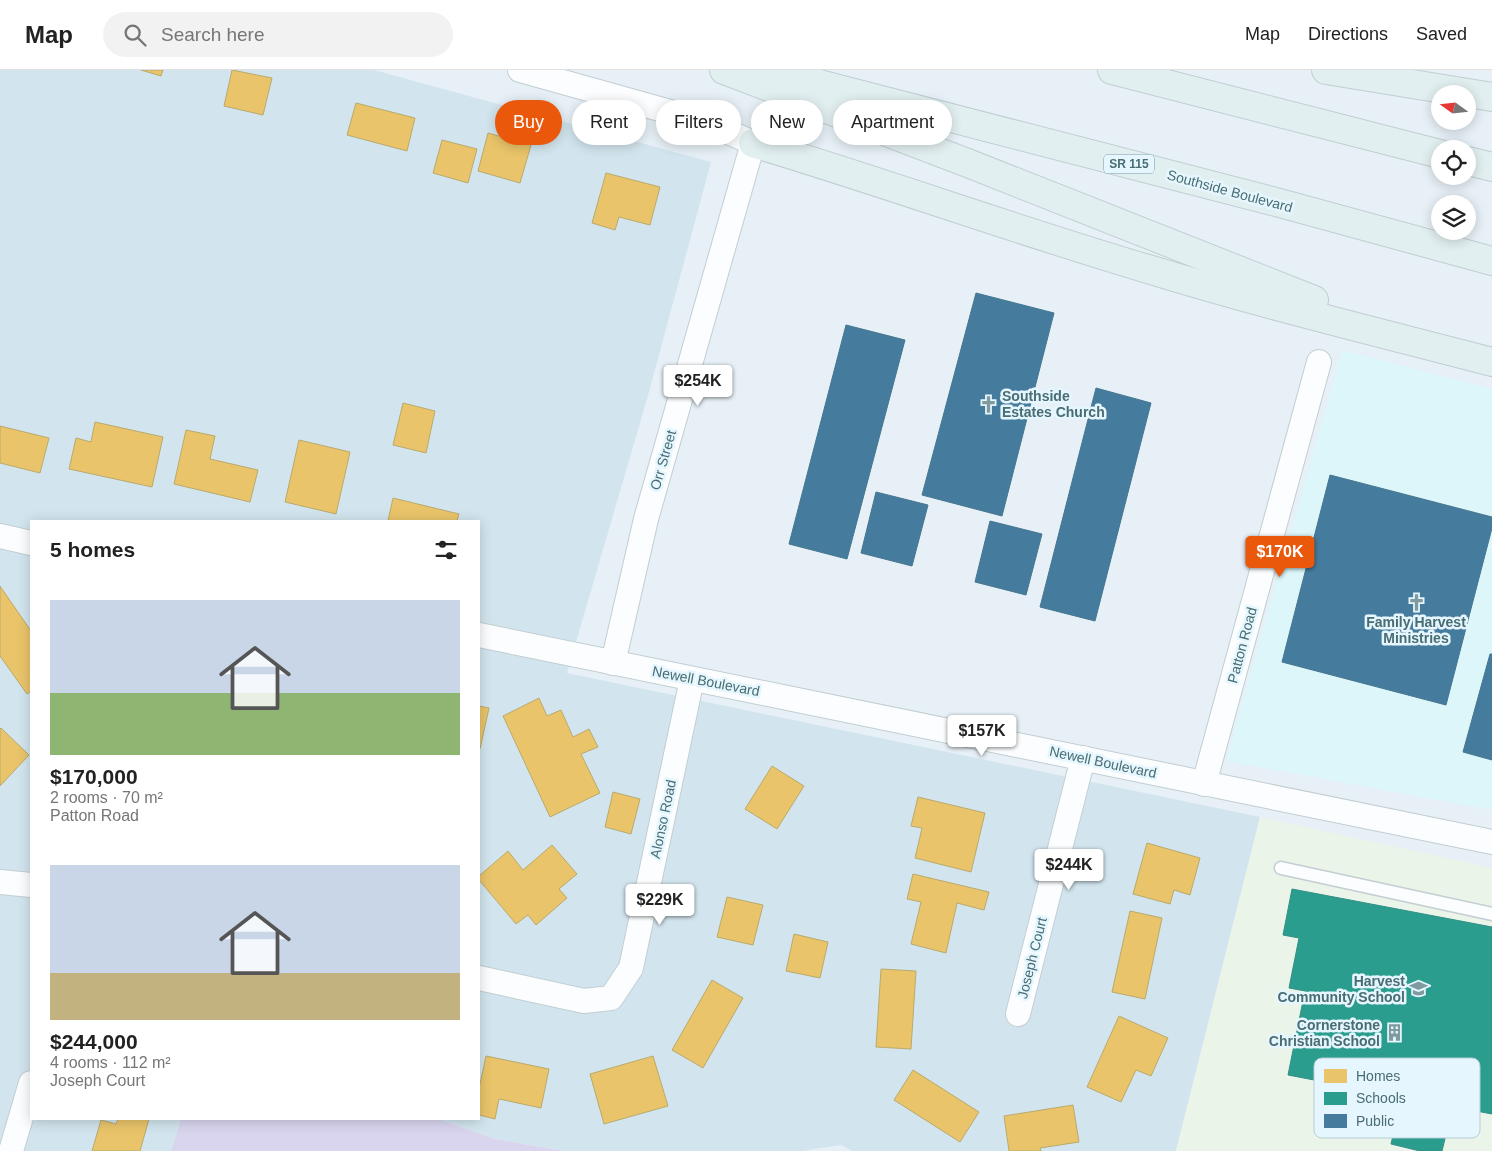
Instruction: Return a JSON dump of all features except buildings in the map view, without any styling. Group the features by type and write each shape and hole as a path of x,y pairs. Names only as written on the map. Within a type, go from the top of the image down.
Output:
{"highway":[{"path":"724,70 965,162 1427,345"},
{"name":"Southside Boulevard","path":"765,70 1276,202 1492,261"},
{"path":"1112,70 1431,152"},
{"path":"1326,70 1492,96"},
{"path":"1401,70 1492,96"},
{"path":"760,145 1146,269 1232,294 1492,362"},
{"path":"1476,163 1492,167"}],"street":[{"path":"520,70 706,122 751,142"},
{"name":"Orr Street","path":"613,663 646,519 752,145"},
{"name":"Patton Road","path":"1204,784 1319,362"},
{"path":"0,536 30,543"},
{"name":"Newell Boulevard","path":"480,635 1492,842"},
{"name":"Alonso Road","path":"480,978 584,1001 611,998 632,968 692,679"},
{"name":"Joseph Court","path":"1018,1014 1083,758"},
{"path":"0,882 30,884"},
{"path":"11,1151 30,1086"}],"lane":[{"path":"1280,868 1492,914"}],"shaded area":[{"path":"0,70 374,70 495,103 495,145 562,145 562,121 572,124 572,145 646,144 711,162 649,392 567,673 1260,817 1176,1151 852,1151 841,1145 802,1151 564,1151 495,1139 441,1120 480,1120 480,520 30,520 30,1120 181,1120 171,1151 0,1151"},
{"path":"1342,350 1492,389 1492,810 1226,761"},
{"path":"1260,817 1492,868 1492,1151 1176,1151"},
{"path":"181,1120 441,1120 495,1139 564,1151 171,1151"}],"place":[{"name":"Southside Estates Church","path":"988,404"},
{"name":"Family Harvest Ministries","path":"1416,602"},
{"name":"Harvest Community School","path":"1419,989"},
{"name":"Cornerstone Christian School","path":"1394,1033"}]}
